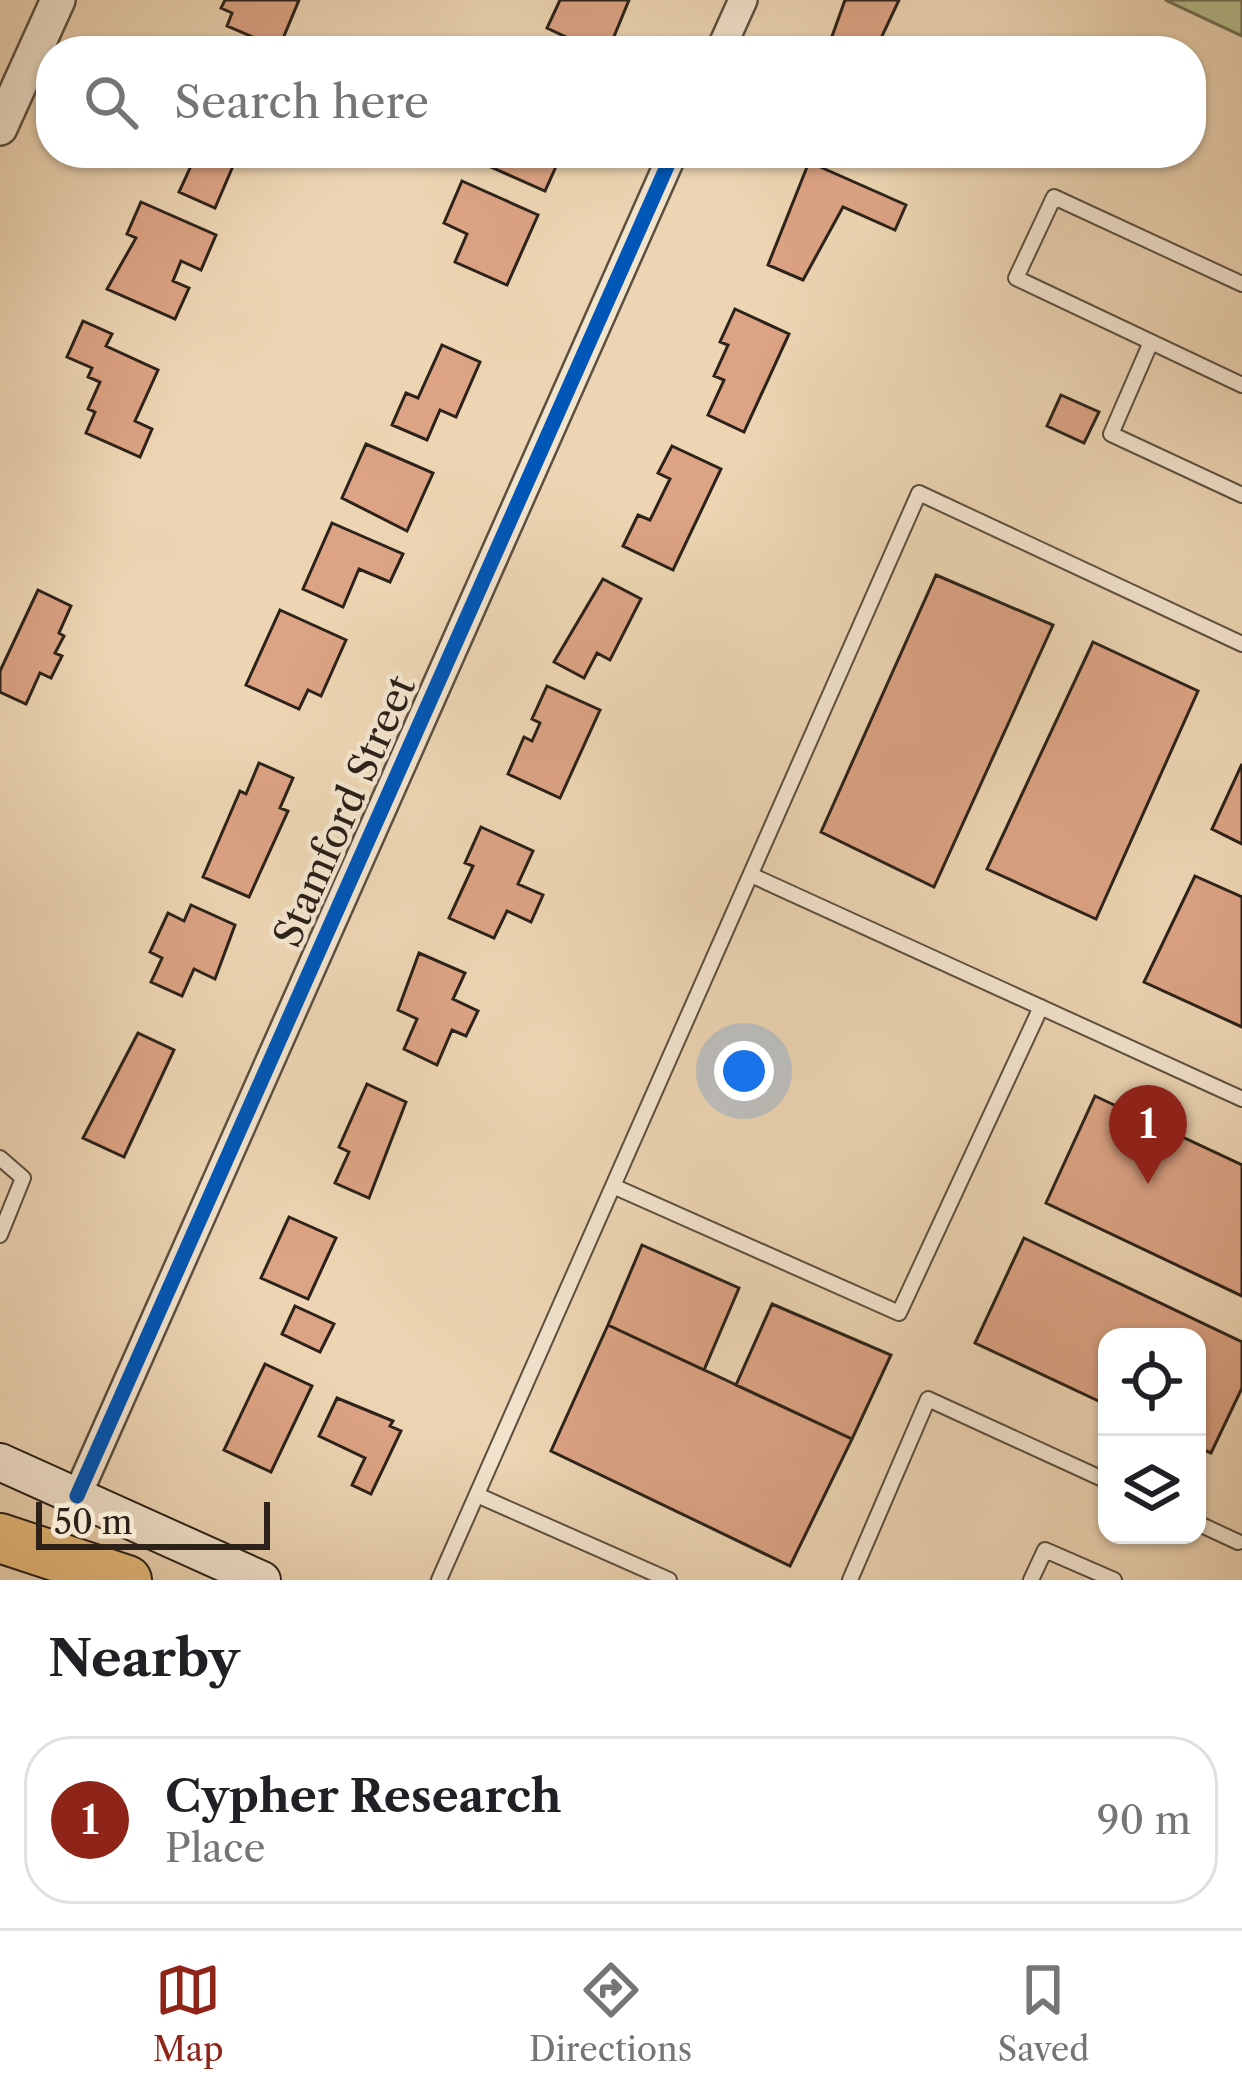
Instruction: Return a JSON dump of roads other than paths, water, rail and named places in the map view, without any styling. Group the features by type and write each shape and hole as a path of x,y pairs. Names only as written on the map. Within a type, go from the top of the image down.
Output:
{"highway":[{"path":"0,1538 127,1580"}],"main road":[{"path":"0,1462 262,1580"}],"street":[{"path":"42,36 58,0"},
{"path":"727,36 743,0"},
{"path":"0,128 36,49"},
{"name":"Stamford Street","path":"77,1496 666,168"}],"lane":[{"path":"1242,284 1054,197 1016,278 1242,385"},
{"path":"1151,342 1111,434 1242,495"},
{"path":"439,1580 920,494 1240,638"},
{"path":"751,874 1242,1099"},
{"path":"613,1186 899,1313 1041,1007"},
{"path":"0,1158 23,1178 0,1234"},
{"path":"850,1580 928,1399 1098,1477"},
{"path":"477,1495 669,1580"},
{"path":"1206,1526 1241,1539"},
{"path":"1031,1580 1045,1550 1114,1580"}],"place":[{"name":"Cypher Research","path":"1148,1184"}]}
